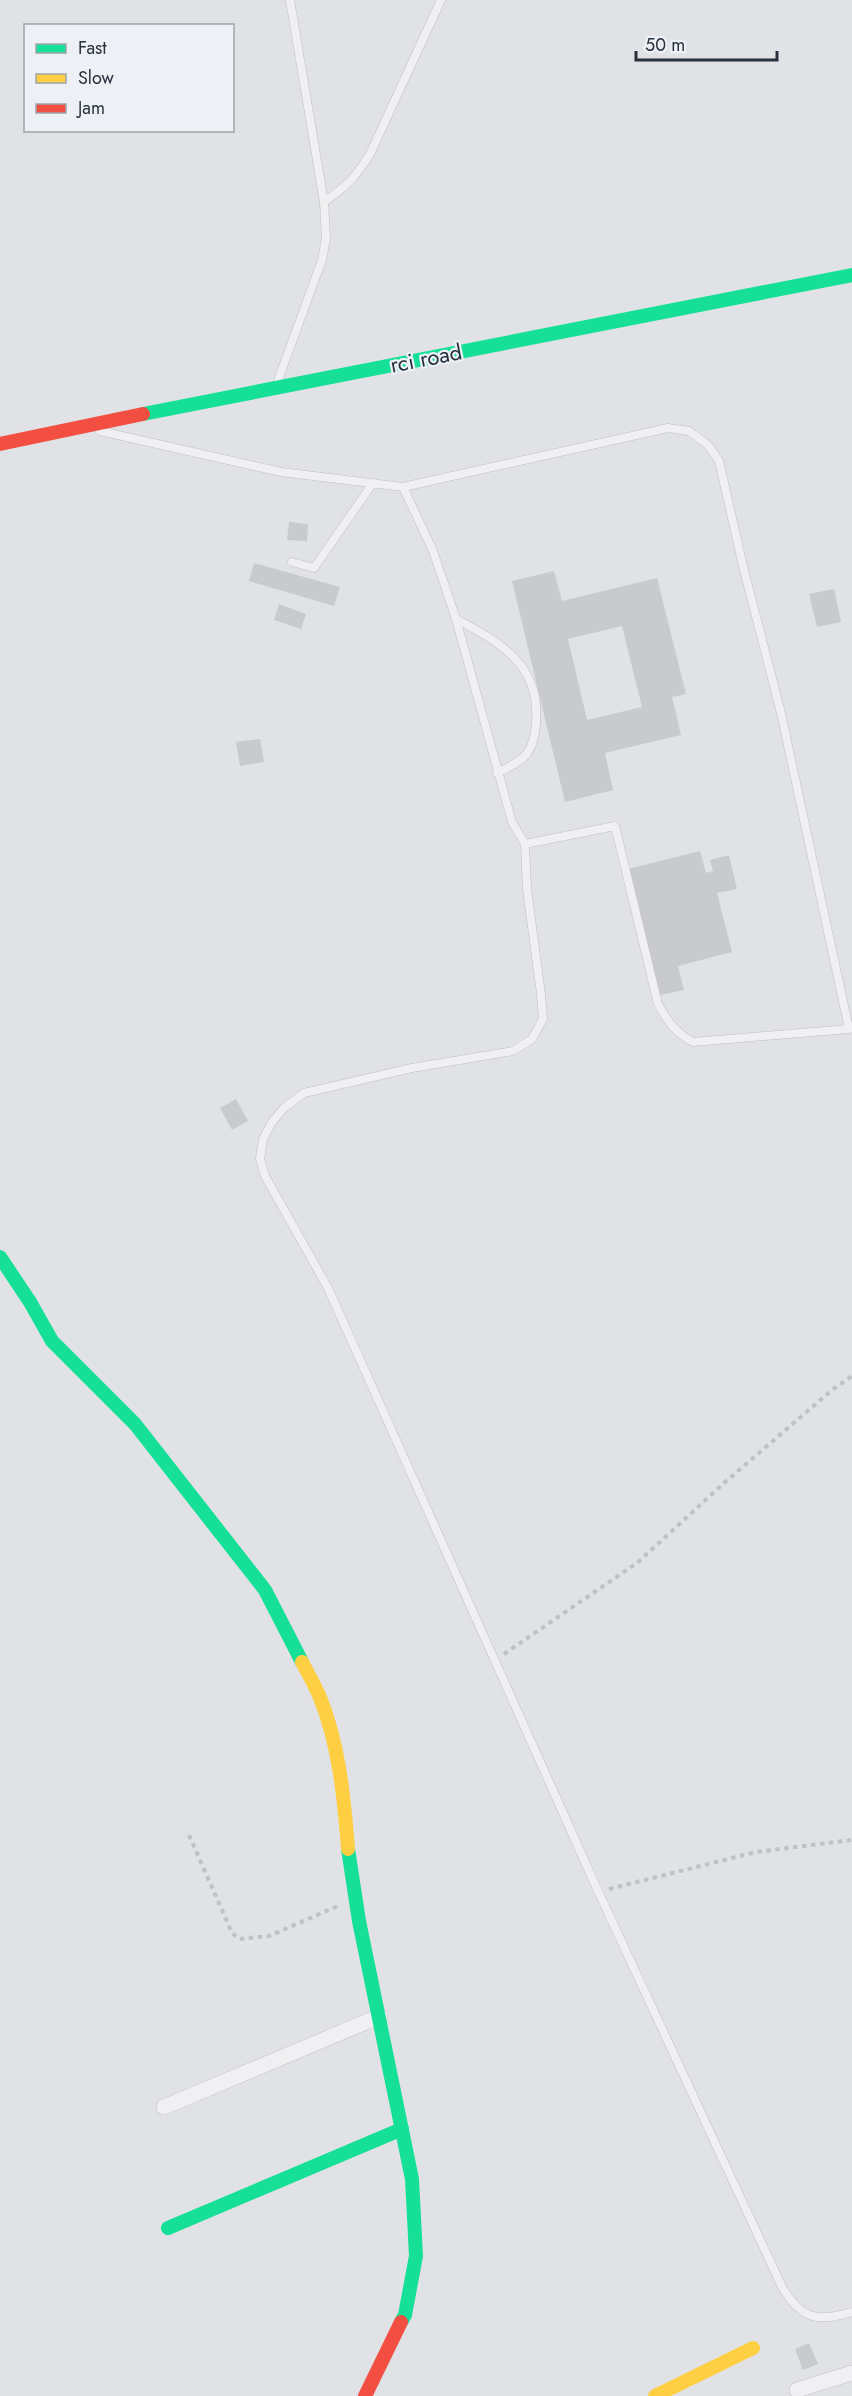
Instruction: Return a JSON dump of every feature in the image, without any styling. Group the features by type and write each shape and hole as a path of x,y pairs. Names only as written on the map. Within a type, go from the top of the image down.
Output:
{"main road":[{"name":"rci road","path":"0,444 275,387 852,275"},
{"path":"0,1257 30,1302 52,1341 135,1424 265,1590 319,1695 345,1793 349,1858 355,1898 412,2179 416,2256 405,2315 365,2396"},
{"path":"168,2228 402,2129"},
{"path":"655,2396 753,2348"}],"street":[{"path":"164,2107 380,2016"},
{"path":"797,2390 852,2373"}],"lane":[{"path":"275,387 322,260 326,238 324,202 290,0"},
{"path":"324,202 345,188 357,175 371,152 441,0"},
{"path":"84,427 281,472 403,487 668,428 689,431 708,446 719,460 742,566 781,713 849,1029 693,1042 679,1034 667,1020 658,1004 615,826 525,844"},
{"path":"292,562 314,568 373,483"},
{"path":"403,487 433,551 456,619 512,822 525,844 527,889 543,1019 532,1039 513,1051 412,1068 304,1093 284,1108 272,1122 263,1139 260,1159 265,1176 328,1288 598,1892 783,2289 795,2308 813,2316 831,2318 852,2312"},
{"path":"456,619 489,637 511,655 530,676 538,707 535,744 518,763 497,773"}],"path":[{"path":"496,1660 637,1563 742,1467 832,1390 852,1376"},
{"path":"189,1835 231,1933 239,1939 269,1936 293,1928 355,1898"},
{"path":"598,1892 756,1852 852,1840"}],"building":[{"path":"289,522 308,524 307,541 287,540"},
{"path":"254,563 340,587 334,606 249,581"},
{"path":"554,571 562,601 657,578 686,694 672,697 681,735 605,753 613,790 565,802 512,581","holes":["622,626 642,707 587,720 568,639"]},
{"path":"834,589 841,622 817,627 809,594"},
{"path":"279,604 306,614 301,629 274,620"},
{"path":"260,739 264,762 240,766 236,742"},
{"path":"700,851 706,873 713,871 710,860 729,855 737,889 717,893 732,952 678,966 684,990 660,995 628,869"},
{"path":"236,1099 248,1121 232,1130 220,1108"},
{"path":"809,2343 818,2364 803,2370 795,2349"}],"traffic: fast":[{"path":"143,414 852,275"},
{"path":"0,1257 30,1302 52,1341 135,1424 265,1590 302,1662"},
{"path":"348,1849 359,1921 412,2179 416,2256 405,2315 401,2322"},
{"path":"168,2228 402,2129"}],"traffic: slow":[{"path":"302,1662 326,1713 336,1751 348,1849"},
{"path":"655,2396 753,2348"}],"traffic: jam":[{"path":"0,444 143,414"},
{"path":"365,2396 401,2322"}]}
